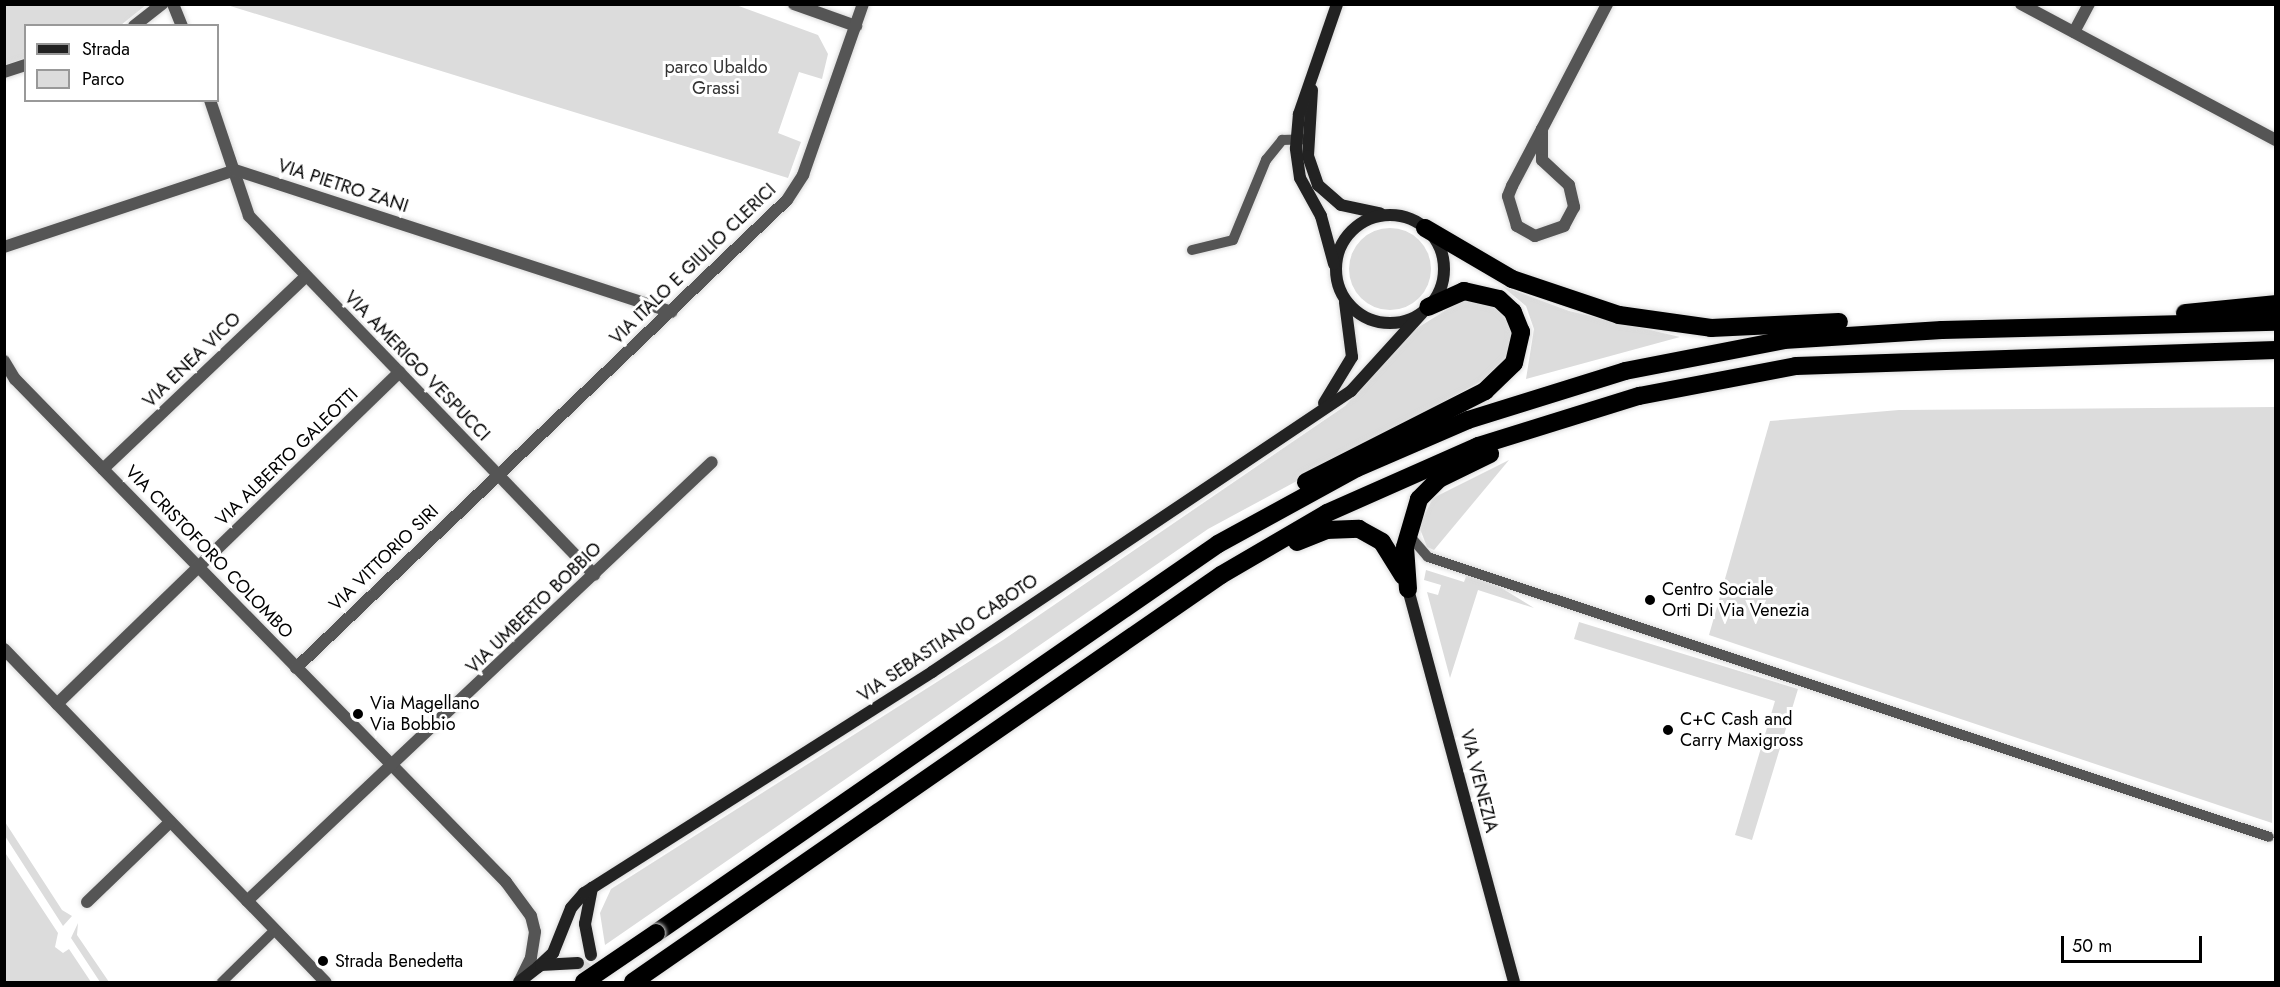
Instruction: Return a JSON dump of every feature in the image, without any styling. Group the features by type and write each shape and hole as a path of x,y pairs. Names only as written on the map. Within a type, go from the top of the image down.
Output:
{"highway":[{"path":"1425,228 1512,279 1638,318 1711,328 1857,322 1942,330"},
{"path":"584,982 1247,527 1322,471 1485,391 1507,374 1521,343 1518,321 1506,305 1473,290 1446,296 1425,310"},
{"path":"2049,327 2276,304"},
{"path":"1247,527 1402,447 1587,381 1754,344 1942,330 2276,322"},
{"path":"633,982 1154,620 1291,533 1401,477 1516,432 1657,391 1817,364 2106,353 2276,350"},
{"path":"2106,353 2276,361"},
{"path":"1408,589 1409,523 1424,492 1459,467 1657,391"},
{"path":"1154,620 1298,541 1334,528 1375,536 1395,560 1408,589"}],"street":[{"path":"137,24 162,4"},
{"path":"173,4 181,24"},
{"path":"794,4 856,26"},
{"name":"VIA ITALO E GIULIO CLERICI","path":"498,474 787,200 803,176 863,4"},
{"path":"1302,139 1311,172 1328,198 1348,207 1393,215 1425,228 1441,249 1444,267 1439,292 1425,310 1397,322 1371,320 1349,304 1339,284 1323,222 1300,178 1302,139 1313,82 1337,4"},
{"path":"1542,129 1542,160 1569,185 1574,207 1564,226 1535,236 1517,226 1508,196 1542,129 1607,4"},
{"path":"2021,4 2276,140"},
{"path":"2074,32 2089,4"},
{"path":"4,72 24,66"},
{"name":"VIA AMERIGO VESPUCCI","path":"211,102 249,216 305,277 594,575"},
{"path":"4,247 235,170"},
{"name":"VIA PIETRO ZANI","path":"235,170 671,312"},
{"path":"1339,284 1337,262 1346,237 1367,220 1393,215"},
{"name":"VIA ENEA VICO","path":"104,469 305,277"},
{"name":"VIA SEBASTIANO CABOTO","path":"1319,408 1352,357 1352,324 1339,284"},
{"name":"VIA SEBASTIANO CABOTO","path":"519,982 555,950 575,900 965,651 1319,408 1351,391 1425,310"},
{"name":"VIA CRISTOFORO COLOMBO","path":"4,360 15,379 518,897 531,916 535,937 519,982"},
{"name":"VIA ALBERTO GALEOTTI","path":"57,704 200,568 399,372"},
{"name":"VIA UMBERTO BOBBIO","path":"247,901 712,462"},
{"name":"VIA VITTORIO SIRI","path":"296,668 498,474"},
{"name":"VIA VENEZIA","path":"1408,589 1514,982"},
{"path":"4,650 326,982"},
{"path":"87,902 170,822"},
{"path":"591,955 585,924 592,888"},
{"path":"538,967 558,961 578,963"}],"lane":[{"path":"1192,250 1233,240 1266,160 1278,142 1302,139"},
{"path":"1409,523 1412,544 1433,558 2269,837"},
{"path":"1408,589 1414,566 1433,558"},
{"path":"222,982 275,930"}],"green space":[{"path":"5,4 146,5 122,24 24,24 24,58 5,65"},
{"name":"parco Ubaldo Grassi","path":"227,5 736,5 818,35 828,54 822,79 799,72 778,133 801,142 788,178"},
{"path":"1382,228 1398,228 1413,235 1424,246 1431,261 1428,285 1419,298 1398,310 1382,310 1367,303 1356,292 1349,277 1349,261 1356,246 1367,235"},
{"path":"1502,286 1569,311 1680,337 1526,379 1534,329 1526,306"},
{"path":"1464,299 1496,307 1509,323 1513,337 1508,360 1491,376 1208,529 605,945 600,913 611,889 1003,640 1345,406 1414,330"},
{"path":"2275,407 2272,823 1709,635 1770,421 1899,410"},
{"path":"1509,460 1434,550 1427,547 1419,526 1433,498"},
{"path":"1426,570 1464,582 1467,574 1490,581 1534,608 1478,590 1450,678 1427,592 1438,595 1441,585 1424,580"},
{"path":"1579,622 1798,689 1752,840 1735,835 1775,701 1574,639"},
{"path":"5,822 62,910 72,916 63,926 5,836"},
{"path":"4,851 58,933 55,947 63,953 69,949 91,982 5,982"},
{"path":"78,923 77,935 109,982 100,982 71,938"}],"tunnel":[{"path":"578,963 605,982"}],"place":[{"name":"Centro Sociale Orti Di Via Venezia","path":"1650,600"},
{"name":"Via Magellano Via Bobbio","path":"358,714"},
{"name":"C+C Cash and Carry Maxigross","path":"1668,730"},
{"name":"Strada Benedetta","path":"323,961"}]}
